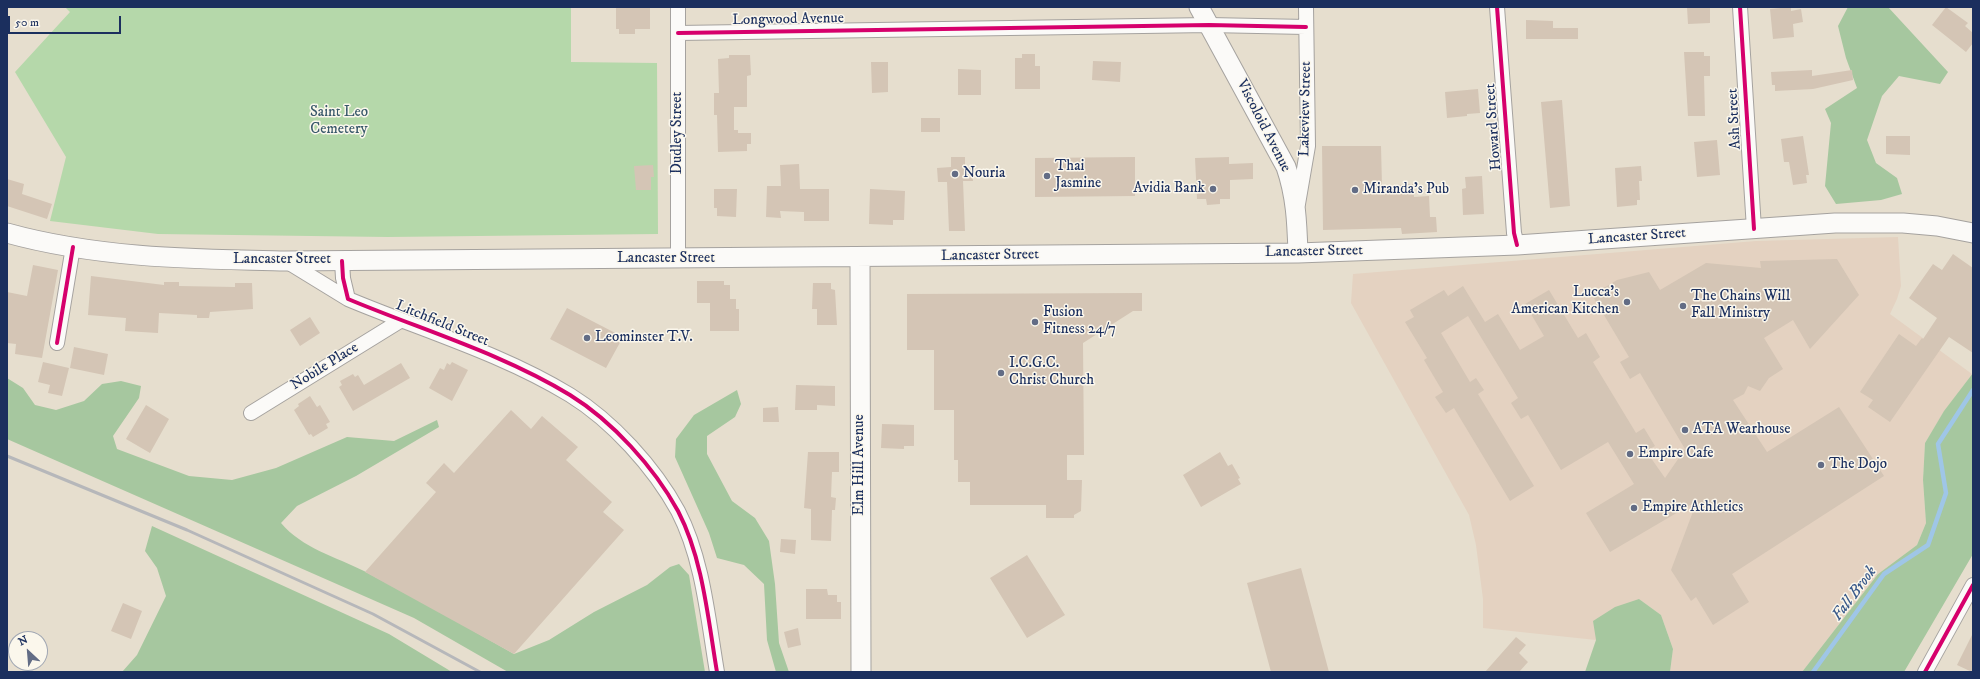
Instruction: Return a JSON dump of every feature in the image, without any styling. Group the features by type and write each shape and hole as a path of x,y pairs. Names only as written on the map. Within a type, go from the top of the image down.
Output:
{"main road":[{"name":"Viscoloid Avenue","path":"1199,7 1283,161 1293,186 1297,211 1298,253"},
{"name":"Lancaster Street","path":"7,233 35,241 73,248 165,257 285,261 342,261 1298,253 1516,244 1835,223 1903,223 1937,226 1973,233"},
{"name":"Elm Hill Avenue","path":"860,257 861,672"}],"street":[{"name":"Dudley Street","path":"678,7 678,259"},
{"name":"Lakeview Street","path":"1297,211 1308,146 1306,7"},
{"name":"Howard Street","path":"1497,7 1516,244"},
{"name":"Ash Street","path":"1740,7 1754,229"},
{"name":"Longwood Avenue","path":"678,33 1209,25 1306,27"},
{"path":"57,343 73,248"},
{"name":"Litchfield Street","path":"285,261 348,299 400,321 464,344 542,380 571,396 613,428 640,456 655,475 678,512 694,553 705,600 717,672"},
{"path":"342,261 343,278 348,299"},
{"name":"Nobile Place","path":"251,413 400,321"},
{"path":"1926,672 1973,585"}],"shaded area":[{"path":"1898,237 1901,286 1890,314 1972,374 1942,415 1925,443 1923,480 1926,523 1917,545 1878,574 1802,672 1670,672 1673,649 1661,615 1639,599 1596,640 1483,628 1483,599 1476,545 1469,515 1351,303 1353,274 1756,241"}],"green space":[{"name":"Saint Leo Cemetery","path":"65,7 571,7 571,62 657,63 658,234 388,237 158,234 50,221 66,157 15,72 70,12"},
{"path":"1848,7 1888,7 1948,72 1940,84 1899,76 1882,96 1867,140 1876,163 1897,178 1902,194 1881,200 1836,204 1825,186 1831,123 1825,109 1857,88 1846,58 1838,26"},
{"path":"1973,373 1973,554 1904,672 1802,672 1878,574 1917,545 1926,523 1923,480 1925,443 1944,411"},
{"path":"7,378 23,388 35,405 56,410 84,401 102,384 121,381 141,386 139,398 113,436 117,449 189,476 232,480 276,468 347,437 394,441 437,420 439,427 356,476 297,506 281,523 289,532 309,545 383,581 514,654 549,640 594,612 647,585 670,567 679,564 689,575 705,672 508,672 414,618 7,439"},
{"path":"737,390 741,404 735,417 707,436 707,454 732,501 755,518 769,541 775,584 779,643 789,672 776,672 767,640 764,584 744,565 717,558 709,533 675,457 676,439 694,415"},
{"path":"152,526 389,634 452,672 122,672 137,655 166,596 157,568 145,551"},
{"path":"1639,599 1661,615 1673,649 1670,672 1585,672 1596,640 1593,621 1615,607"}],"building":[{"path":"616,7 650,7 650,29 635,29 635,34 619,34 619,29 616,29"},
{"path":"1687,7 1710,7 1710,23 1688,24"},
{"path":"1791,7 1791,11 1801,9 1803,22 1793,24 1794,37 1773,39 1770,9"},
{"path":"1946,7 1968,23 1965,26 1973,33 1973,43 1966,52 1932,25"},
{"path":"1526,20 1553,21 1553,28 1578,28 1578,39 1526,39"},
{"path":"1684,52 1704,52 1704,56 1710,56 1710,76 1704,76 1705,116 1688,116"},
{"path":"1022,54 1035,54 1035,66 1040,66 1040,89 1015,89 1015,58 1022,58"},
{"path":"729,55 750,55 751,75 747,76 747,107 734,107 734,130 738,130 738,133 751,133 751,144 747,144 747,151 718,152 717,115 714,115 714,93 719,93 718,59 729,58"},
{"path":"1093,61 1121,62 1120,82 1092,80"},
{"path":"871,62 888,62 888,92 872,93"},
{"path":"958,69 981,70 981,95 958,95"},
{"path":"1812,70 1812,76 1852,70 1853,80 1813,89 1775,91 1775,85 1772,85 1771,72"},
{"path":"1478,89 1480,113 1447,118 1445,92"},
{"path":"1562,100 1570,206 1550,208 1541,102"},
{"path":"921,118 940,118 940,132 921,132"},
{"path":"1803,136 1809,175 1806,175 1807,183 1793,185 1789,162 1784,162 1781,139"},
{"path":"1886,136 1910,136 1910,155 1886,154"},
{"path":"1717,140 1720,175 1697,177 1694,142"},
{"name":"Miranda's Pub","path":"1322,146 1381,146 1382,186 1413,184 1414,197 1429,196 1430,217 1436,217 1437,232 1402,234 1401,228 1323,230"},
{"path":"951,157 965,157 965,167 972,167 973,181 963,181 965,231 949,231 947,182 938,182 937,168 951,167"},
{"path":"1135,157 1135,196 1035,197 1035,158"},
{"name":"Avidia Bank","path":"1229,157 1229,164 1253,163 1253,179 1230,180 1230,199 1220,199 1220,204 1207,205 1206,199 1197,199 1195,158"},
{"path":"799,164 800,189 829,189 829,221 804,221 804,212 780,211 781,218 766,217 767,186 781,186 780,165"},
{"path":"653,165 654,177 651,177 651,190 636,190 634,166"},
{"path":"1641,166 1642,181 1639,181 1640,200 1637,200 1637,205 1617,207 1615,168"},
{"path":"1482,176 1484,214 1463,215 1462,189 1466,188 1465,177"},
{"path":"7,179 24,184 22,194 52,204 47,219 7,206"},
{"path":"714,189 737,189 736,217 717,216 717,208 714,208"},
{"path":"870,189 905,191 904,220 893,220 893,225 869,224"},
{"path":"1953,254 1973,268 1973,353 1949,337 1890,422 1868,407 1873,400 1860,392 1899,334 1916,346 1922,338 1923,339 1937,318 1909,298 1933,264 1942,270"},
{"path":"1837,259 1859,295 1810,349 1793,320 1764,338 1783,369 1769,378 1760,391 1748,386 1744,394 1733,400 1767,452 1839,407 1884,476 1732,574 1749,602 1713,625 1696,597 1691,601 1671,570 1697,501 1610,552 1586,513 1634,484 1608,442 1561,470 1528,415 1521,419 1511,403 1518,398 1468,316 1441,333 1470,382 1476,378 1484,390 1478,394 1534,486 1510,501 1454,408 1446,413 1435,397 1443,392 1424,360 1427,358 1405,322 1414,317 1410,310 1444,290 1448,296 1463,286 1485,322 1498,314 1520,350 1544,336 1525,304 1549,290 1578,338 1586,333 1600,357 1593,362 1636,433 1644,428 1655,446 1646,451 1665,478 1685,449 1640,373 1630,379 1620,362 1629,357 1592,295 1617,280 1649,272 1660,290 1706,263 1761,268 1760,261"},
{"path":"33,265 58,270 42,358 15,354 16,344 7,343 7,292 27,296"},
{"path":"91,276 164,285 164,282 179,282 179,286 235,287 235,283 252,283 253,309 210,312 209,318 197,318 197,315 159,313 158,333 125,331 126,318 88,315"},
{"path":"697,281 724,281 724,285 730,285 730,299 736,299 736,309 739,309 739,331 710,331 710,303 697,303"},
{"path":"813,283 831,283 831,289 835,290 837,325 817,325 817,309 812,309"},
{"path":"1142,293 1142,311 1133,311 1083,343 1084,455 1067,455 1067,480 1082,480 1081,511 1074,515 1074,518 1046,518 1046,505 970,505 970,482 958,482 958,460 954,460 954,410 934,410 934,350 907,350 907,294"},
{"name":"Leominster T.V.","path":"567,308 623,337 606,368 550,339"},
{"path":"310,317 320,333 300,346 290,330"},
{"path":"74,347 108,354 104,375 70,368"},
{"path":"43,362 69,368 62,396 48,393 50,385 38,382"},
{"path":"452,362 468,370 452,401 429,388 440,368 444,370 447,363 450,365"},
{"path":"401,363 410,378 353,411 339,387 342,385 340,381 353,374 355,377 358,375 364,385"},
{"path":"796,385 835,386 835,406 817,405 817,410 795,410"},
{"path":"310,396 317,407 320,405 330,422 326,424 328,428 313,437 311,434 309,435 294,410 299,406 298,404"},
{"path":"146,405 169,419 150,453 126,439"},
{"path":"778,407 779,422 763,422 763,408"},
{"path":"511,410 531,429 542,416 578,447 566,460 612,502 603,512 624,530 514,654 365,572 436,492 426,483 444,463 454,473"},
{"path":"882,424 914,425 914,446 904,446 904,449 881,448"},
{"path":"808,452 839,452 839,472 832,472 831,497 836,498 835,510 832,510 831,541 811,540 811,509 804,508"},
{"path":"1220,452 1228,466 1232,464 1240,478 1238,479 1241,484 1201,507 1183,475"},
{"path":"781,539 796,540 795,554 780,552"},
{"path":"1027,555 1065,615 1027,638 990,578"},
{"path":"1301,568 1329,672 1271,672 1247,583"},
{"path":"806,589 827,589 828,595 837,595 837,602 841,602 841,619 806,619"},
{"path":"123,603 142,611 131,639 111,631"},
{"path":"798,628 801,645 788,648 784,632"},
{"path":"1973,633 1973,672 1972,672 1957,665"},
{"path":"1516,637 1526,645 1519,653 1528,662 1519,672 1485,672"}],"waterway":[{"name":"Fall Brook","path":"1813,672 1884,574 1928,545 1946,493 1938,444 1973,390"}],"railway":[{"path":"7,456 187,530 373,614 480,672"}],"cycle path":[{"path":"1497,7 1514,233 1517,245"},
{"path":"1740,7 1754,229"},
{"path":"678,33 1209,25 1306,27"},
{"path":"57,343 73,247"},
{"path":"342,261 343,278 348,299 489,354 544,380 586,406 631,446 668,494 678,511 686,530 693,549 704,590 717,672"},
{"path":"1925,672 1973,585"}],"place":[{"name":"Nouria","path":"955,174"},
{"name":"Thai Jasmine","path":"1047,176"},
{"name":"Avidia Bank","path":"1213,189"},
{"name":"Miranda's Pub","path":"1355,190"},
{"name":"Lucca's American Kitchen","path":"1627,302"},
{"name":"The Chains Will Fall Ministry","path":"1683,306"},
{"name":"Fusion Fitness 24/7","path":"1035,322"},
{"name":"Leominster T.V.","path":"587,338"},
{"name":"I.C.G.C. Christ Church","path":"1001,373"},
{"name":"ATA Wearhouse","path":"1685,430"},
{"name":"Empire Cafe","path":"1630,454"},
{"name":"The Dojo","path":"1821,465"},
{"name":"Empire Athletics","path":"1634,508"}]}
